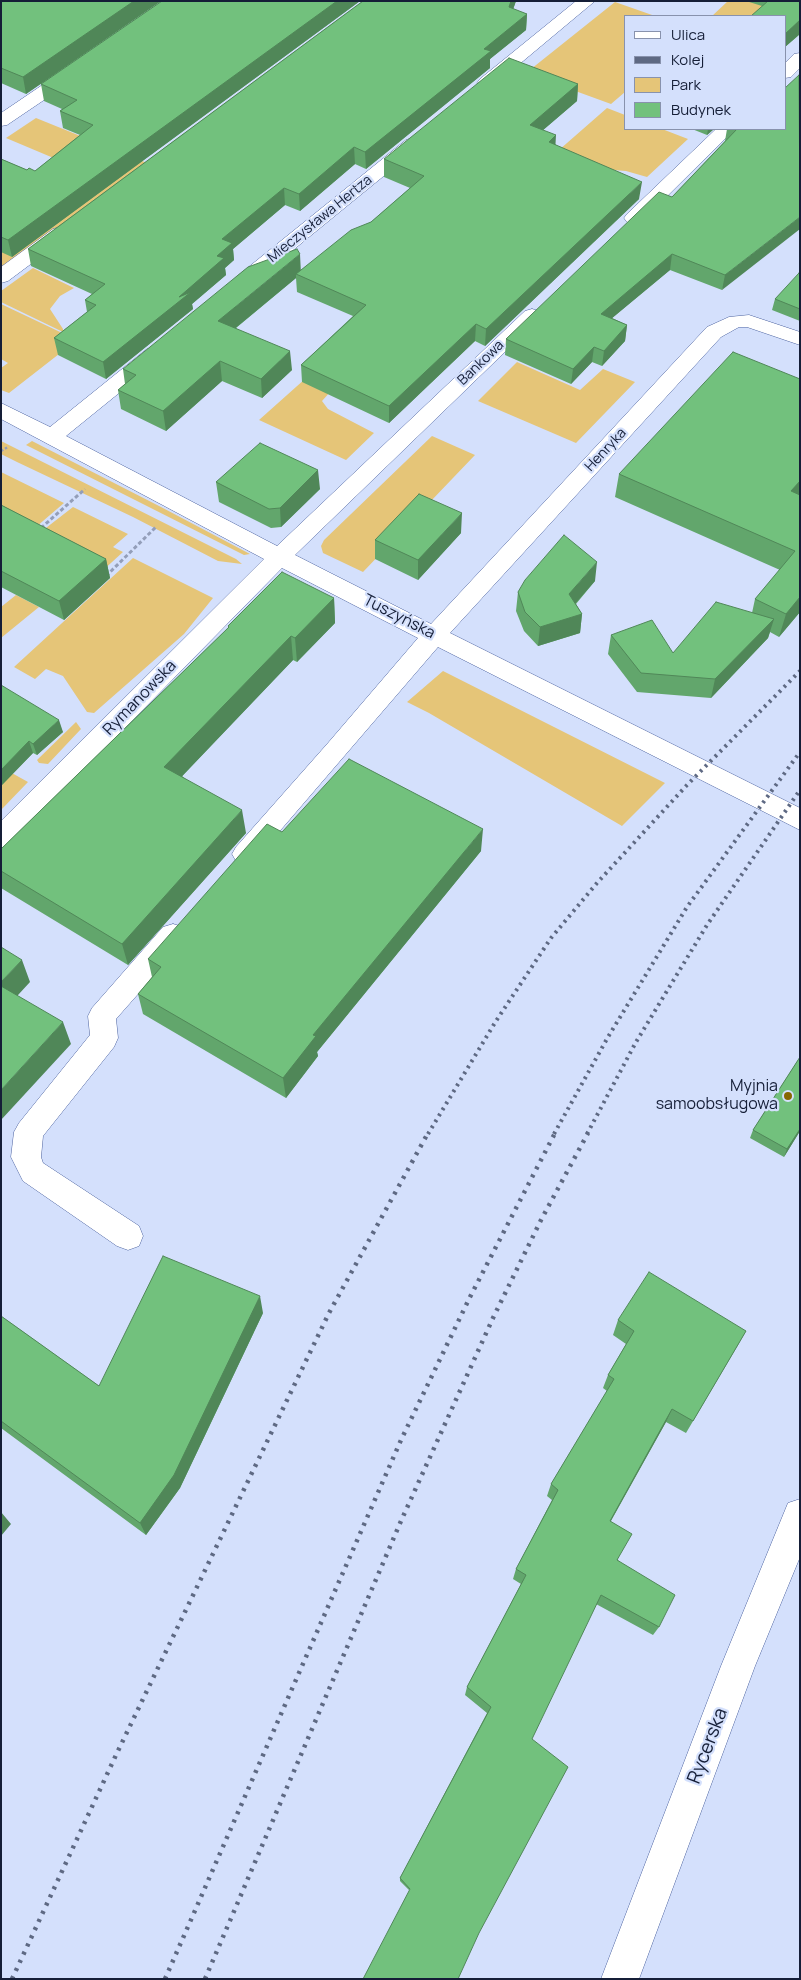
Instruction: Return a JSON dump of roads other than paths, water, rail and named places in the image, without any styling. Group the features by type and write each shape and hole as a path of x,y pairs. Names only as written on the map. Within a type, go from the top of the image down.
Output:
{"street":[{"path":"471,96 587,1"},
{"path":"786,72 800,58"},
{"path":"1,121 89,61"},
{"path":"619,231 725,130"},
{"name":"Mieczysława Hertza","path":"232,290 425,133"},
{"path":"1,277 73,224"},
{"name":"Bankowa","path":"279,556 549,299"},
{"name":"Henryka","path":"231,870 435,635 714,332 736,321 749,321 800,339"},
{"path":"52,436 170,340"},
{"name":"Tuszyńska","path":"1,410 279,556 800,820"},
{"name":"Rymanowska","path":"1,838 279,556"},
{"path":"128,1236 33,1172 26,1157 29,1132 104,1038 102,1016 191,914"},
{"name":"Rycerska","path":"620,1979 738,1666 800,1515"}],"railway":[{"path":"428,1134 496,1021 551,938 597,883 687,785 800,671"},
{"path":"554,1134 608,1037 687,907 800,752"},
{"path":"587,1134 636,1042 707,925 800,790"},
{"path":"12,1979 116,1755 329,1313 428,1133"},
{"path":"165,1979 401,1440 470,1297 555,1133"},
{"path":"205,1979 401,1521 493,1318 541,1220 588,1133"}],"place":[{"name":"Myjnia samoobsługowa","path":"788,1096"}]}
